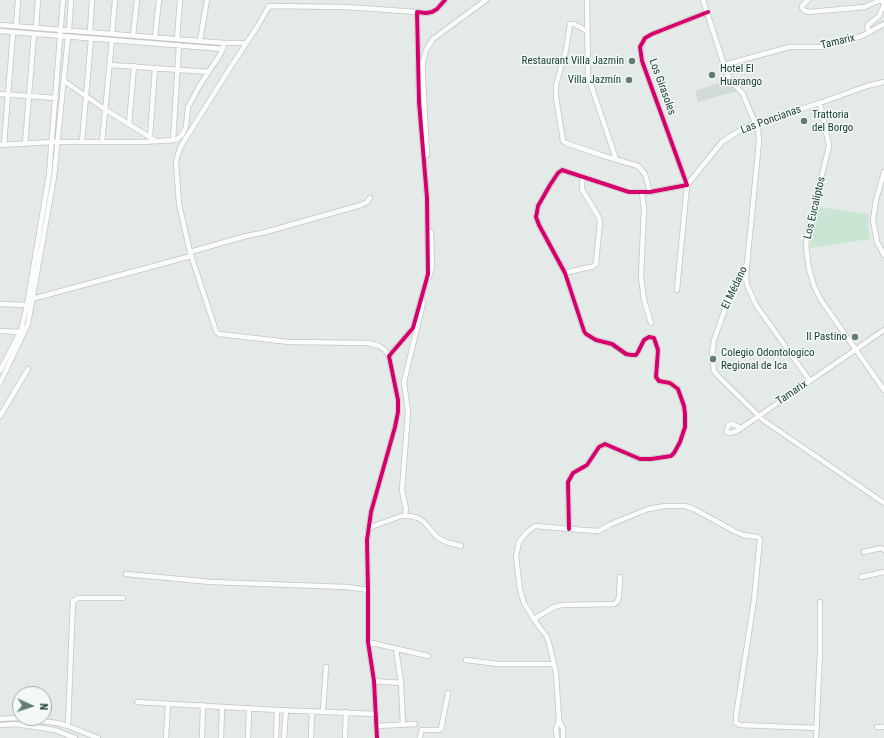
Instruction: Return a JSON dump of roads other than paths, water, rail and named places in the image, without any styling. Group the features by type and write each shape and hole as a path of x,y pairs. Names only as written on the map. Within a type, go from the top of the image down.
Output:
{"street":[{"path":"16,26 18,0"},
{"path":"36,27 38,0"},
{"path":"0,371 20,332 27,305 52,142 62,30 63,0"},
{"path":"69,30 71,0"},
{"path":"90,32 92,0"},
{"path":"112,34 115,0"},
{"path":"133,35 137,0"},
{"path":"155,37 159,0"},
{"path":"177,39 180,0"},
{"path":"200,40 207,0"},
{"path":"268,0 269,6 178,154 176,171 179,204 190,254 216,331 219,334 289,342 369,343 379,346 385,350 389,356 398,400 397,418 371,512 367,540 368,642 374,681 377,738"},
{"path":"269,6 346,7 426,13 437,9 445,0"},
{"path":"405,516 406,509 402,490 408,412 404,382 432,267 423,62 426,50 433,40 486,0"},
{"path":"587,0 588,76 616,159"},
{"name":"El Médano","path":"703,0 724,65 730,78 743,94 756,122 759,142 747,264 740,275 726,306 714,340 712,360 714,371 758,416 884,503"},
{"path":"808,0 802,8 809,12 866,7 880,0 884,4 879,16 868,25 867,28 870,32"},
{"path":"389,356 413,328 428,274 427,204 419,102 417,12"},
{"name":"Los Girasoles","path":"687,185 642,61 640,47 645,38 652,34 708,12"},
{"path":"587,31 574,24 570,24 566,50 555,90 563,141 641,168 648,181 650,192"},
{"name":"Tamarix","path":"724,65 789,47 820,47 852,40 884,24"},
{"path":"0,25 224,43 247,43"},
{"path":"0,32 223,49"},
{"path":"13,33 2,144 156,141 179,138 187,123 188,107 223,49 224,43"},
{"path":"25,144 34,34"},
{"path":"0,383 27,328 59,143 68,37"},
{"path":"82,142 91,38"},
{"path":"102,142 112,40"},
{"path":"172,140 179,46"},
{"path":"110,65 209,72"},
{"path":"129,124 134,66"},
{"path":"150,137 155,68"},
{"path":"64,81 106,110 156,141"},
{"name":"Las Poncianas","path":"687,185 722,142 742,128 756,122 820,103 867,86 884,82"},
{"path":"0,94 56,98"},
{"name":"Los Eucaliptos","path":"820,103 829,146 807,236 806,246 808,269 821,300 857,349 884,390"},
{"path":"568,529 569,477 587,465 602,444 608,444 636,457 645,459 667,458 677,449 683,434 686,420 684,406 678,389 675,386 660,381 656,377 658,350 654,338 649,337 644,340 638,352 632,355 626,354 612,344 596,340 586,334 582,328 565,273 536,217 538,206 558,173 562,170 568,171 629,192 642,193 687,185 677,290"},
{"path":"884,172 876,200 873,220 877,242 884,255"},
{"path":"565,273 585,268 592,268 596,264 600,221 582,188 584,177"},
{"path":"642,193 644,209 641,277 644,300 651,323"},
{"path":"32,299 190,254 246,236 262,234 354,207 367,202 370,198"},
{"path":"747,264 747,285 752,298 810,380"},
{"path":"0,304 27,305"},
{"name":"Tamarix","path":"740,428 884,330"},
{"path":"0,331 20,332"},
{"path":"0,416 28,369"},
{"path":"563,738 563,729 559,720 554,664 547,637 524,603 518,580 516,556 519,542 527,532 535,526 599,531 611,524 648,509 665,506 685,506 694,509 734,532 758,537 760,539 754,600 736,723 740,725 816,728"},
{"path":"368,528 401,516 418,518 424,522 437,537 446,542 461,546"},
{"path":"864,552 881,548 884,550"},
{"path":"861,577 884,572"},
{"path":"126,574 211,582 273,585 296,584 347,587 368,590"},
{"path":"534,619 554,607 562,605 614,604 617,602 619,597 620,577"},
{"path":"68,726 73,602 78,598 123,598"},
{"path":"816,738 820,651 820,602"},
{"path":"368,642 428,656"},
{"path":"396,649 401,683 403,725"},
{"path":"466,660 498,664 554,664"},
{"path":"323,711 326,667"},
{"path":"374,681 401,683"},
{"path":"420,738 422,730 441,729 448,692"},
{"path":"137,702 376,714"},
{"path":"166,738 168,704"},
{"path":"202,738 203,705"},
{"path":"221,738 222,707"},
{"path":"248,738 249,708"},
{"path":"276,738 277,710"},
{"path":"284,738 286,710"},
{"path":"311,738 312,710"},
{"path":"345,738 346,712"},
{"path":"0,719 16,718 57,723 98,738"},
{"path":"557,738 556,729 559,720"},
{"path":"0,725 16,724 55,730 75,738"},
{"path":"376,726 415,724"},
{"path":"877,727 884,727"}],"place":[{"name":"Restaurant Villa Jazmin","path":"632,61"},
{"name":"Hotel El Huarango","path":"712,75"},
{"name":"Villa Jazmín","path":"629,80"},
{"name":"Trattoria del Borgo","path":"804,121"},
{"name":"Il Pastino","path":"855,337"},
{"name":"Colegio Odontologico Regional de Ica","path":"713,359"}]}
